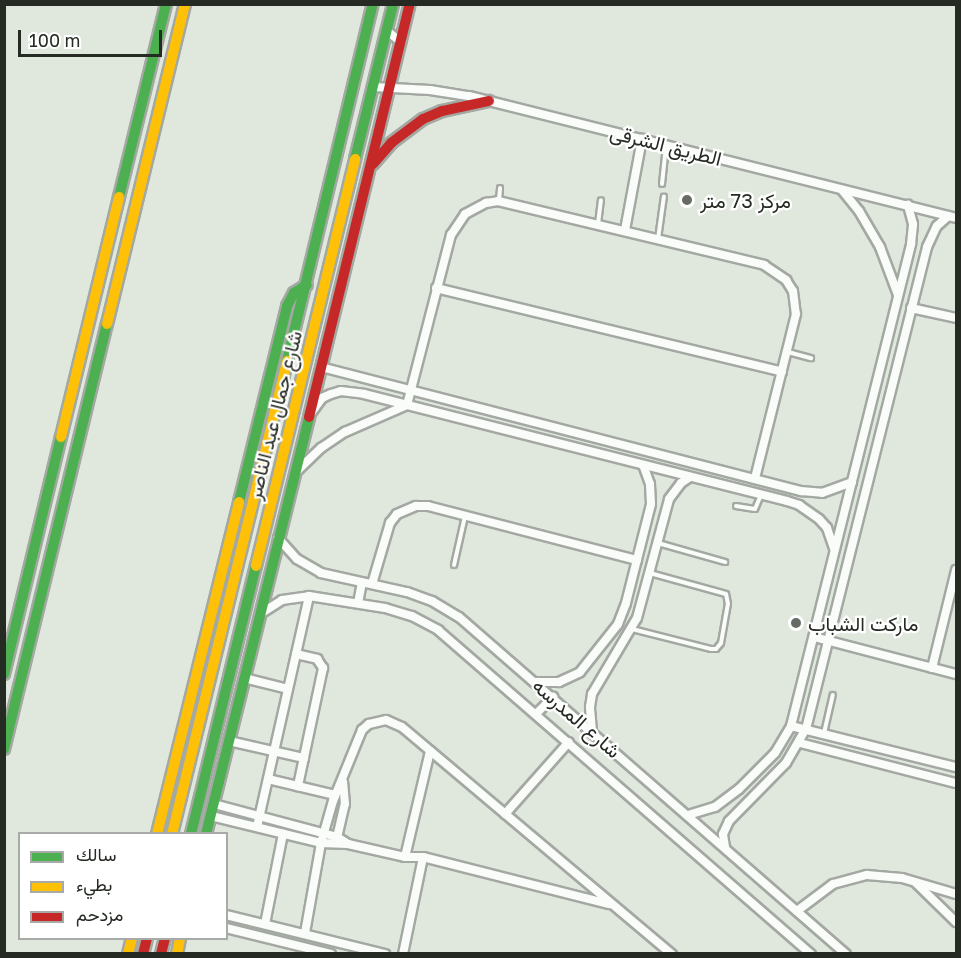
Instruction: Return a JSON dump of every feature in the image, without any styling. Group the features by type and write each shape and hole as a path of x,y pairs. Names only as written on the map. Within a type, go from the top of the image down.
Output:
{"main road":[{"path":"4,674 166,4"},
{"path":"4,750 185,4"},
{"name":"شارع جمال عبد الناصر","path":"172,832 307,285 373,4"},
{"name":"شارع جمال عبد الناصر","path":"191,832 393,4"},
{"path":"207,832 410,4"},
{"path":"370,169 391,143 423,119 442,111 489,100"},
{"path":"133,139 151,143"},
{"path":"327,202 339,206 346,200"},
{"path":"158,832 287,306 294,293 307,285"},
{"path":"235,519 249,522"},
{"path":"182,735 195,738"}],"street":[{"path":"387,32 401,42"},
{"name":"الطريق الشرقى","path":"373,87 450,92 489,100 952,217"},
{"path":"625,230 642,139"},
{"path":"841,189 874,235 886,261 898,297"},
{"path":"407,405 447,246 457,224 475,207 498,201 764,265 776,271 786,280 796,304 788,352 755,479"},
{"path":"688,815 714,807 739,789 775,753 791,726 913,234 908,205"},
{"path":"725,847 723,834 729,821 786,763 800,743 806,729 929,239 937,226 952,217"},
{"path":"436,288 782,372"},
{"path":"911,308 957,318"},
{"path":"321,367 791,488 822,493 852,482"},
{"path":"307,421 322,398 341,391 364,394 788,501 804,508 819,519 829,534 835,551"},
{"path":"293,475 321,448 345,432 407,405"},
{"path":"536,682 547,683 570,678 588,663 621,617 638,560 651,504 650,484 643,465"},
{"path":"592,731 590,706 592,694 632,629 650,573 669,500 674,491 690,477"},
{"path":"788,501 792,494 791,488"},
{"path":"372,584 386,533 397,514 407,508 428,506 638,560"},
{"name":"شارع المدرسه","path":"278,538 286,550 308,567 334,577 407,592 444,607 473,628 846,954"},
{"path":"932,668 957,570"},
{"path":"358,603 362,582"},
{"path":"257,827 309,596"},
{"name":"شارع المدرسه","path":"260,614 282,600 309,596 358,603 412,616 438,630 537,713 811,954"},
{"path":"814,637 957,674"},
{"path":"296,654 317,658 323,668 298,786"},
{"path":"244,678 288,689"},
{"path":"537,713 553,697"},
{"path":"305,933 321,843 335,795 343,782 353,747 362,730 377,720 395,722 672,954"},
{"path":"791,726 957,767"},
{"path":"229,741 304,758"},
{"path":"506,814 569,742"},
{"path":"800,743 957,783"},
{"path":"405,857 430,750"},
{"path":"268,779 335,795"},
{"path":"336,841 345,804 343,782"},
{"path":"214,804 324,833 336,841 405,857 423,857 613,905"},
{"path":"211,816 321,843 336,841"},
{"path":"265,924 283,834"},
{"path":"403,954 423,857"},
{"path":"797,911 821,891 850,878 885,875 957,894"},
{"path":"915,882 957,922"},
{"path":"331,954 301,950 230,929 231,916 385,954"}],"lane":[{"path":"662,184 666,145"},
{"path":"498,201 500,188"},
{"path":"658,239 664,196"},
{"path":"598,224 601,201"},
{"path":"788,352 811,358"},
{"path":"736,506 755,509 761,495"},
{"path":"453,565 466,516"},
{"path":"657,542 724,562"},
{"path":"632,629 711,649 716,648 721,642 729,604 726,594 650,573"},
{"path":"824,734 833,695"}],"traffic: fast":[{"path":"119,197 166,4"},
{"path":"287,361 373,4"},
{"path":"355,159 393,4"},
{"path":"239,502 287,306 294,293 307,285"},
{"path":"4,749 107,324"},
{"path":"206,832 309,417"},
{"path":"4,674 61,437"},
{"path":"191,832 256,566"}],"traffic: slow":[{"path":"107,324 185,4"},
{"path":"256,566 355,159"},
{"path":"61,437 119,197"},
{"path":"172,832 287,361"},
{"path":"157,832 239,502"},
{"path":"128,954 132,940"},
{"path":"177,954 180,940"}],"traffic: jam":[{"path":"309,417 410,4"},
{"path":"373,164 391,143 423,119 442,111 489,101"},
{"path":"143,954 146,940"},
{"path":"161,954 164,940"}],"place":[{"name":"مركز 73 متر","path":"687,200"},
{"name":"ماركت الشباب","path":"796,623"}]}
